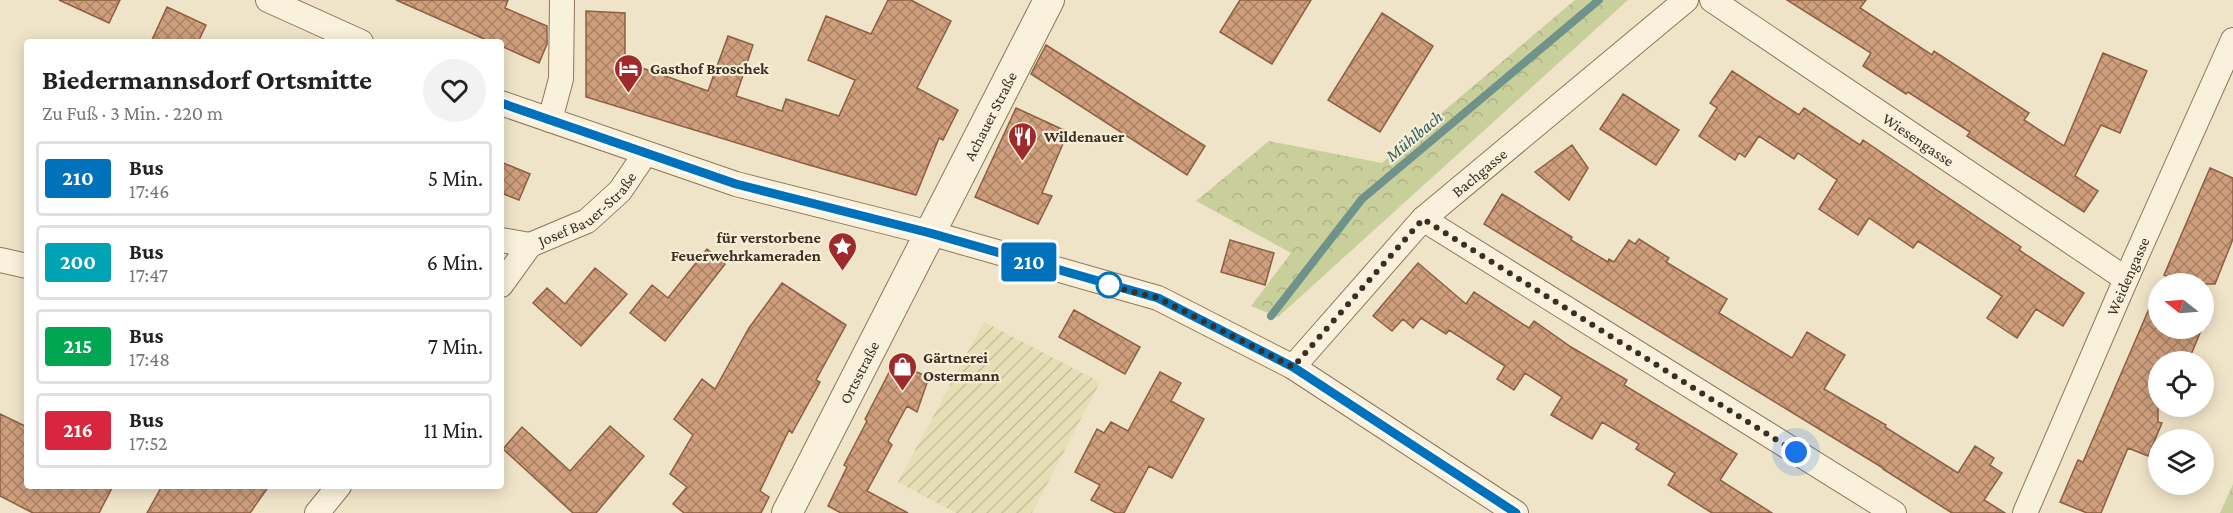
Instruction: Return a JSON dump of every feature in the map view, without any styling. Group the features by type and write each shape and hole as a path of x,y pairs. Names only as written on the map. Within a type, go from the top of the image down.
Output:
{"street":[{"path":"268,0 355,39"},
{"path":"550,120 561,79 562,0"},
{"name":"Achauer Straße","path":"930,233 1049,0"},
{"name":"Bachgasse","path":"1293,367 1423,219 1686,0"},
{"name":"Wiesengasse","path":"1712,0 2126,279"},
{"name":"Weidengasse","path":"2025,513 2233,40"},
{"path":"504,104 736,184 930,233 1158,298 1293,367 1516,513"},
{"name":"Josef Bauer-Straße","path":"504,281 530,245 587,221 620,191 645,154"},
{"path":"1423,219 1894,513"},
{"name":"Ortsstraße","path":"787,513 930,233"},
{"path":"504,241 530,245"},
{"path":"0,260 24,265"},
{"path":"316,513 336,489"}],"shaded area":[{"path":"984,322 1100,382 1032,513 956,513 898,482"}],"green space":[{"path":"1575,0 1628,0 1278,317 1251,306 1291,253 1196,201 1269,141 1382,163"},
{"path":"2233,484 2233,513 2220,513"}],"building":[{"path":"59,0 120,0 109,23"},
{"path":"396,0 508,0 505,8 547,26 547,44 539,63 504,47 504,39 484,39"},
{"path":"888,0 911,0 951,21 917,88 958,110 943,140 939,138 916,195 586,97 586,11 625,13 625,62 708,91 728,36 753,45 736,96 782,111 786,99 839,116 855,80 808,60 826,16 871,34"},
{"path":"1240,0 1311,0 1272,64 1220,32"},
{"path":"1787,0 1866,0 1860,8 1932,55 1934,51 2029,113 2024,120 2064,146 2103,53 2147,71 2120,133 2101,125 2075,176 2098,191 2084,212 1967,136 1970,132 1863,66 1871,53"},
{"path":"167,7 206,25 199,39 152,39"},
{"path":"1382,13 1433,46 1380,132 1328,100"},
{"path":"1046,45 1205,146 1187,175 1031,74"},
{"path":"1732,71 1799,115 1804,108 1860,145 1863,140 2021,247 2019,250 2084,293 2063,326 2036,309 2017,338 1987,318 2002,296 1918,241 1913,248 1869,218 1858,235 1819,209 1837,180 1798,153 1794,159 1759,136 1745,157 1739,153 1735,160 1699,136 1717,108 1710,103"},
{"path":"1623,94 1679,130 1656,165 1600,129"},
{"name":"Wildenauer","path":"1016,108 1068,132 1042,193 1052,196 1038,224 975,197"},
{"path":"1572,145 1588,168 1569,200 1535,172"},
{"path":"504,163 530,174 519,200 504,194"},
{"path":"2210,168 2233,178 2233,239 2215,284 2214,273 2165,273"},
{"path":"1502,194 1608,262 1609,259 1614,262 1629,240 1635,244 1639,239 1669,258 1666,262 1727,299 1719,313 1792,358 1807,332 1845,355 1824,389 1886,425 1885,427 1958,473 1975,446 1994,458 1990,465 2002,473 1984,500 2005,513 1952,513 1883,468 1484,224"},
{"path":"1230,240 1274,253 1265,285 1221,272"},
{"path":"707,249 725,264 665,341 630,313 652,285 668,298"},
{"path":"1418,263 1466,304 1474,292 1529,328 1534,321 1571,347 1627,380 1624,385 1737,454 1720,480 1772,513 1712,513 1668,485 1675,473 1636,449 1639,444 1602,422 1592,439 1551,415 1562,397 1525,373 1514,390 1497,379 1505,366 1449,330 1446,334 1421,318 1413,328 1403,319 1392,331 1373,316"},
{"path":"595,268 627,294 581,346 533,303 547,288 565,304"},
{"path":"782,283 846,325 816,380 820,382 792,433 789,430 760,491 769,497 761,513 684,513 673,504 687,487 670,474 693,435 674,419 702,379 715,389 749,328"},
{"path":"1074,310 1140,347 1125,374 1059,337"},
{"path":"2148,311 2148,339 2197,339 2193,351 2148,351 2148,417 2158,417 2158,422 2162,423 2159,429 2148,429 2148,456 2128,448 2101,513 2087,513 2060,502 2078,460 2083,462"},
{"path":"894,363 929,377 917,412 907,406 888,441 892,445 867,491 908,513 841,513 828,506 847,467 844,465 867,421 865,419"},
{"path":"1160,372 1181,383 1171,401 1204,419 1172,478 1149,466 1124,513 1116,513 1091,500 1100,485 1075,472 1097,429 1104,433 1111,422 1128,431"},
{"path":"0,414 24,426 24,489 111,489 99,513 33,513 0,496"},
{"path":"610,426 644,456 596,513 573,513 504,448 522,427 570,471"},
{"path":"160,489 267,489 250,513 147,513"}],"waterway":[{"name":"Mühlbach","path":"1271,316 1362,199 1599,0"}],"bus line":[{"name":"210","path":"504,104 736,184 930,233 1158,298 1293,367 1516,513"}],"place":[{"name":"Gasthof Broschek","path":"629,94"},
{"name":"Wildenauer","path":"1023,162"},
{"name":"für verstorbene Feuerwehrkameraden","path":"842,272"},
{"name":"Gärtnerei Ostermann","path":"902,392"}],"route":[{"path":"1109,285 1106,285 1158,298 1293,367 1423,219 1796,452"}]}
